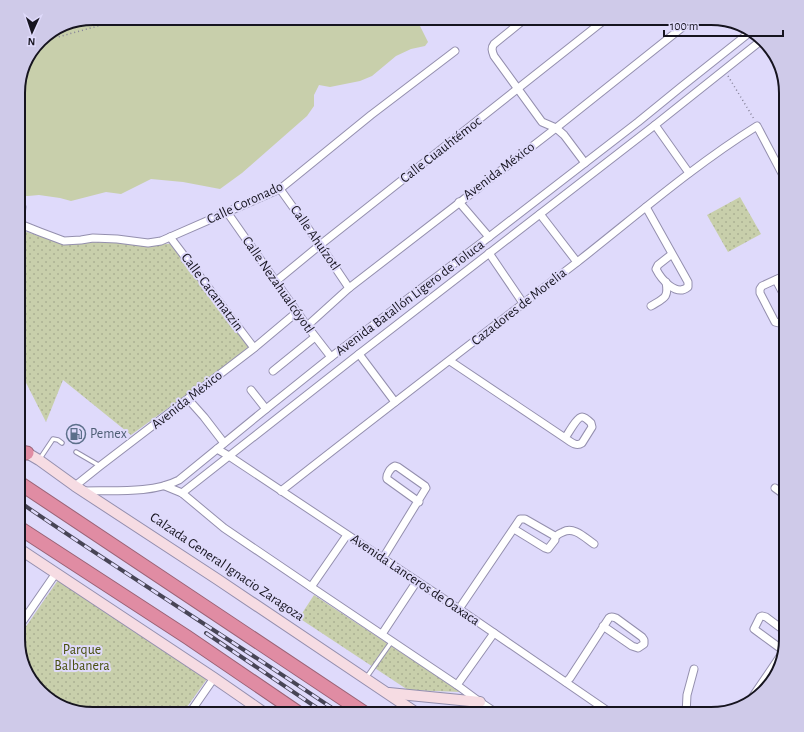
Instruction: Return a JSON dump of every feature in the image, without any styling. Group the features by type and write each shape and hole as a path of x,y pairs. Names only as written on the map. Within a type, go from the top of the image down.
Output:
{"highway":[{"path":"25,487 356,707"},
{"path":"25,532 187,637 290,707"}],"main road":[{"name":"Calzada General Ignacio Zaragoza","path":"25,453 39,460 407,707"},
{"path":"25,553 256,707"},
{"path":"386,693 480,702"}],"street":[{"path":"517,25 497,40 491,48 492,52 542,122 556,128 564,135 585,163"},
{"name":"Calle Cuauhtémoc","path":"275,282 598,25"},
{"name":"Avenida México","path":"307,326 349,288 556,128 685,25"},
{"name":"Avenida Batallón Ligero de Toluca","path":"79,488 137,490 165,486 179,480 331,357 490,237 747,35"},
{"name":"Avenida Batallón Ligero de Toluca","path":"182,494 757,44"},
{"name":"Calle Coronado","path":"25,226 64,241 93,238 148,243 161,241 280,189 371,115 455,51"},
{"path":"719,58 726,69"},
{"path":"654,126 689,173"},
{"path":"757,126 779,167"},
{"name":"Cazadores de Morelia","path":"281,490 450,361 689,173 733,140 757,126"},
{"name":"Calle Ahuízotl","path":"280,189 349,288"},
{"path":"459,202 490,237"},
{"path":"646,207 688,282 688,287 685,290 673,288 657,271 656,267 672,254"},
{"name":"Calle Nezahualcóyotl","path":"227,212 275,282 331,357"},
{"path":"540,214 577,262"},
{"name":"Calle Cacamatzin","path":"170,237 254,348"},
{"path":"489,253 523,303"},
{"path":"779,278 762,286 760,289 760,293 776,322 779,324"},
{"path":"776,280 779,286"},
{"path":"651,306 663,299 666,295 666,282"},
{"name":"Avenida México","path":"79,488 100,466 254,348 297,312"},
{"path":"272,371 315,337"},
{"path":"359,354 395,402"},
{"path":"450,361 566,438"},
{"path":"251,390 266,409"},
{"path":"188,399 224,443"},
{"name":"Avenida Lanceros de Oaxaca","path":"217,449 383,558 602,707"},
{"path":"383,558 418,502 426,487 398,467 393,466 387,475 387,479 418,502"},
{"path":"165,486 182,494 224,528 488,707"},
{"path":"775,488 779,491"},
{"path":"459,609 519,520 523,518 555,537"},
{"path":"514,529 548,549 555,537 568,530 579,533 594,544"},
{"path":"311,587 347,535"},
{"path":"25,616 56,574"},
{"path":"382,634 417,581"},
{"path":"566,682 609,618 612,616 642,637 644,644 638,648 632,646 604,626"},
{"path":"778,647 756,632 754,629 762,616 766,617 779,627"},
{"path":"457,685 494,633"},
{"path":"760,686 773,667"},
{"path":"686,707 687,695 694,669"},
{"path":"194,707 214,678"}],"lane":[{"path":"39,460 53,440 58,440 62,443"},
{"path":"76,452 100,466"},
{"path":"365,679 392,641"}],"path":[{"path":"56,36 100,25"},
{"path":"726,69 728,76 757,126"}],"green space":[{"path":"93,25 420,25 428,42 425,46 411,49 396,56 372,76 360,81 330,87 319,85 314,95 314,106 307,116 242,173 220,189 183,182 151,179 121,194 106,192 71,201 39,195 25,196 25,89 27,76 32,63 39,52 52,52 52,39 59,34 71,29 80,26"},
{"path":"740,197 761,234 728,252 707,215"},
{"path":"25,231 66,245 94,241 173,244 252,347 131,435 63,380 46,422 25,381"},
{"name":"Parque Balbanera","path":"58,580 207,679 187,707 80,706 55,696 39,680 32,669 27,656 25,628"},
{"path":"314,595 461,692 408,690 299,618"}],"railway":[{"path":"25,506 330,707"},
{"path":"206,633 316,707"}],"place":[{"name":"Pemex","path":"76,434"}]}
